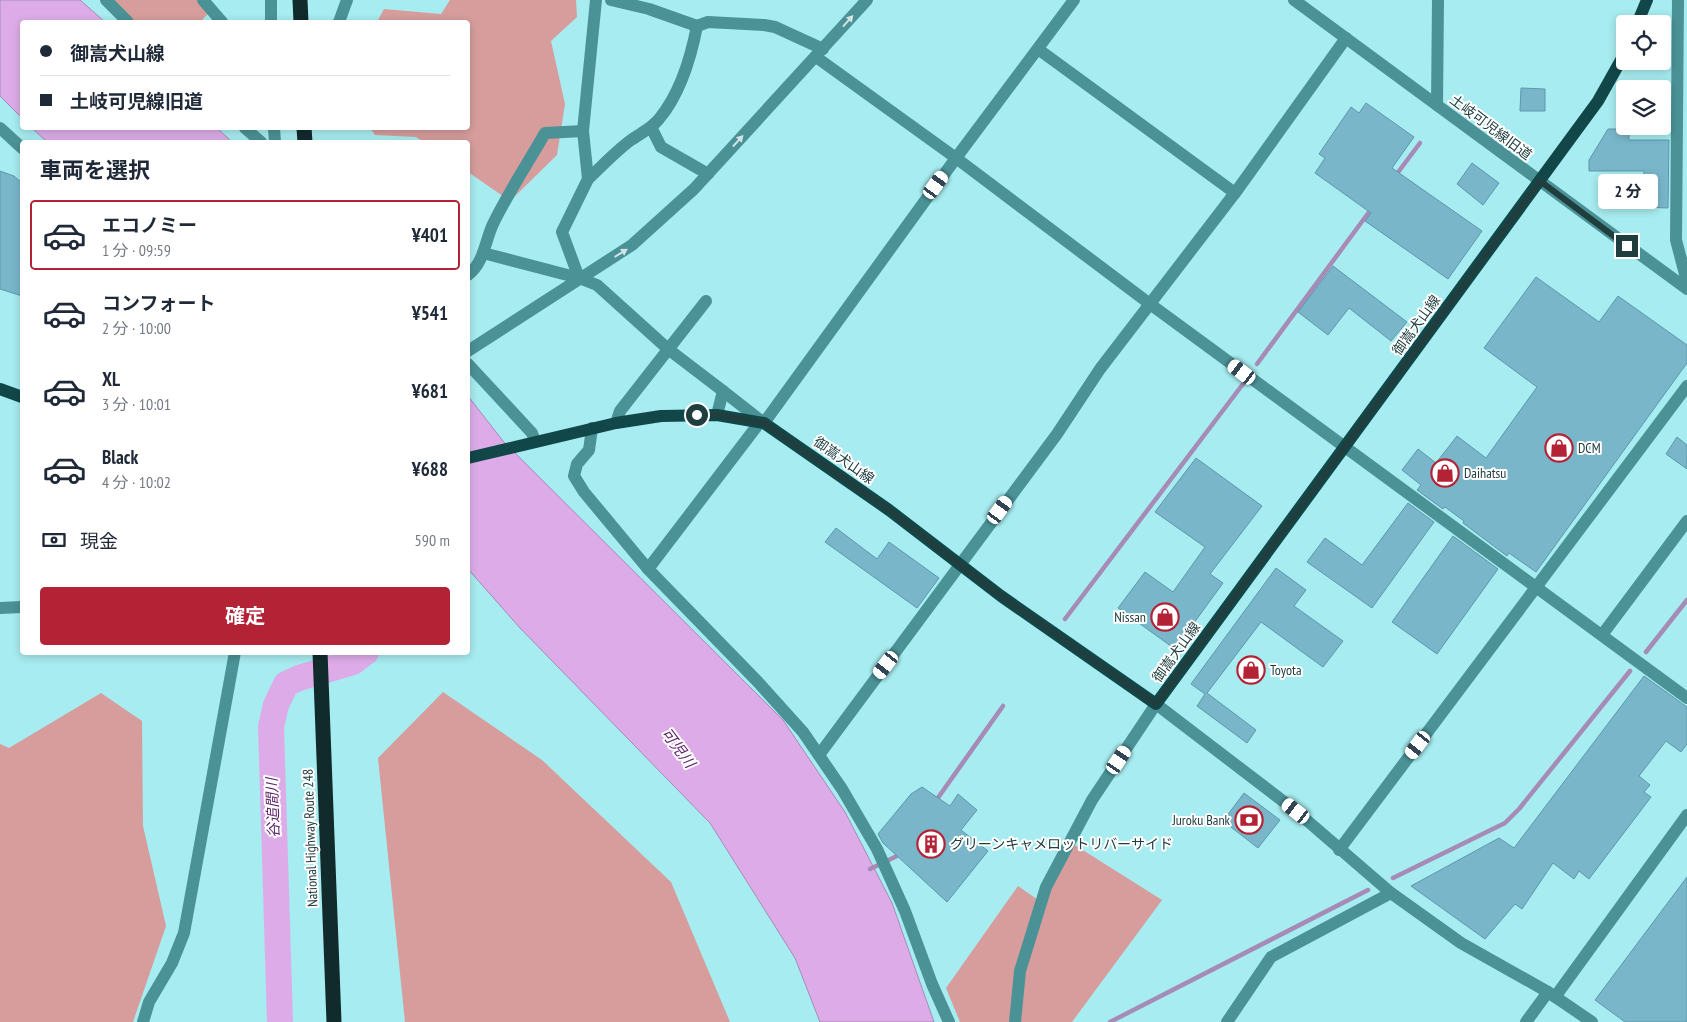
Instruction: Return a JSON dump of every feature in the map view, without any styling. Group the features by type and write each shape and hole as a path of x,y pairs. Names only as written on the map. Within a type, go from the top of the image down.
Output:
{"highway":[{"path":"300,0 301,20"},
{"name":"National Highway Route 248","path":"320,655 323,772 334,1022"}],"main road":[{"path":"1641,15 1647,0"},
{"name":"御嵩犬山線","path":"470,457 592,428 661,416 717,415 762,423 889,510 960,566 1044,627 1156,704 1598,101 1616,69"},
{"path":"0,389 20,396"}],"street":[{"path":"106,0 126,20"},
{"path":"203,0 220,20"},
{"path":"271,0 271,20"},
{"path":"339,20 347,0"},
{"path":"588,179 583,132 596,0"},
{"path":"611,0 649,9 697,26 708,22 775,27 819,53 1150,304 1687,698"},
{"path":"470,349 632,245 708,174 867,0"},
{"path":"648,568 762,423 1074,0"},
{"path":"1437,105 1438,0"},
{"path":"1678,0 1676,240 1687,282"},
{"name":"土岐可児線旧道","path":"1300,1 1346,38 1670,278 1687,282"},
{"path":"579,278 562,232 588,179 630,141 651,127 672,100 693,46 697,26"},
{"path":"818,755 1057,434 1100,369 1235,193 1346,38"},
{"path":"1038,48 1235,193"},
{"path":"651,127 661,147 708,174"},
{"path":"0,128 20,146"},
{"path":"247,130 259,140"},
{"path":"470,273 474,270 483,253 492,225 545,133 583,132"},
{"path":"483,253 579,278 597,285 668,349 724,391 762,423"},
{"path":"616,423 620,411 706,301"},
{"path":"470,366 532,433 535,441"},
{"path":"1339,850 1537,587 1683,400 1687,386"},
{"path":"717,415 724,391"},
{"path":"592,428 589,450 577,464 574,476 584,492 648,568 758,682 803,732 842,789 883,863 905,911 948,1022"},
{"path":"1602,635 1687,520"},
{"path":"0,608 20,607"},
{"path":"143,1022 149,1002 172,963 184,933 234,655"},
{"path":"1015,1022 1020,971 1046,887 1092,800 1156,704 1296,811 1391,893 1461,943 1552,994 1592,1022"},
{"path":"1526,1022 1552,994 1687,816"},
{"path":"1227,1022 1271,957 1391,893"}],"shaded area":[{"path":"106,0 203,0 212,10 202,20 126,20"},
{"path":"450,0 576,0 577,17 551,41 565,104 557,155 510,201 470,173 470,140 421,140 416,137 375,135 371,130 470,130 470,20 378,20 384,9 441,14"},
{"path":"443,692 542,760 671,882 730,1022 405,1022 378,758"},
{"path":"101,693 142,721 143,826 166,926 133,1022 0,1022 0,744 9,748"},
{"path":"1070,842 1162,900 1072,1022 960,1022 946,988 1018,886 1041,902"}],"water":[{"path":"0,0 80,0 103,20 20,20 20,116 0,96"},
{"path":"34,130 219,130 230,140 45,140"},
{"name":"可児川","path":"470,399 503,441 783,720 845,812 892,903 934,1022 820,1022 795,958 710,823 520,628 470,571"}],"building":[{"path":"1521,88 1545,89 1545,111 1520,111"},
{"path":"1366,103 1414,137 1392,168 1482,231 1448,279 1365,221 1371,213 1315,173 1325,158 1319,154 1351,107 1359,113"},
{"path":"1608,129 1616,129 1616,135 1629,135 1629,140 1669,140 1668,208 1642,207 1644,171 1589,171 1589,160"},
{"path":"1472,163 1499,183 1483,205 1457,184"},
{"path":"0,171 14,176 20,181 20,295 0,289"},
{"path":"1333,266 1407,322 1391,341 1349,308 1328,335 1298,312"},
{"name":"DCM","path":"1536,277 1599,322 1618,296 1687,345 1687,363 1536,572 1509,553 1507,556 1445,507 1443,509 1417,490 1421,485 1402,470 1418,449 1436,463 1457,436 1486,458 1537,387 1484,348"},
{"path":"1677,437 1687,445 1687,469 1666,454"},
{"path":"1196,458 1262,506 1210,574 1223,583 1175,649 1118,608 1145,572 1173,592 1205,547 1155,512"},
{"path":"1408,503 1434,522 1372,608 1307,562 1325,538 1362,565"},
{"path":"836,528 877,559 889,542 939,578 917,608 825,542"},
{"path":"1453,536 1498,569 1437,654 1392,622"},
{"path":"1276,568 1306,590 1294,606 1343,641 1323,667 1261,622 1207,693 1256,730 1247,743 1197,706 1205,694 1191,684"},
{"path":"1644,676 1687,707 1687,744 1681,752 1666,741 1639,776 1650,785 1644,792 1651,797 1589,879 1579,871 1574,879 1553,863 1522,909 1515,904 1485,939 1411,886 1499,838 1514,848"},
{"name":"グリーンキャメロットリバーサイド","path":"922,787 950,806 958,794 977,810 961,830 988,851 947,902 883,843 878,834 911,794"},
{"path":"1244,793 1280,820 1258,848 1223,821"},
{"path":"1687,877 1687,1022 1625,1022 1595,1000"}],"waterway":[{"path":"1396,175 1420,143"},
{"path":"1257,364 1372,208"},
{"path":"1065,619 1243,384"},
{"path":"1646,652 1687,600"},
{"name":"谷追間川","path":"280,1022 271,727 276,705 286,684 299,678 353,662 362,655"},
{"path":"1393,878 1505,823 1519,809 1630,671"},
{"path":"935,802 1003,706"},
{"path":"870,869 897,856 900,851"},
{"path":"1110,1022 1368,890"}],"place":[{"name":"DCM","path":"1559,448"},
{"name":"Daihatsu","path":"1445,473"},
{"name":"Nissan","path":"1165,617"},
{"name":"Toyota","path":"1251,670"},
{"name":"Juroku Bank","path":"1249,820"},
{"name":"グリーンキャメロットリバーサイド","path":"931,844"}],"route":[{"path":"697,415 717,415 764,423 889,510 960,566 1044,627 1156,704 1540,181 1627,246"}]}
